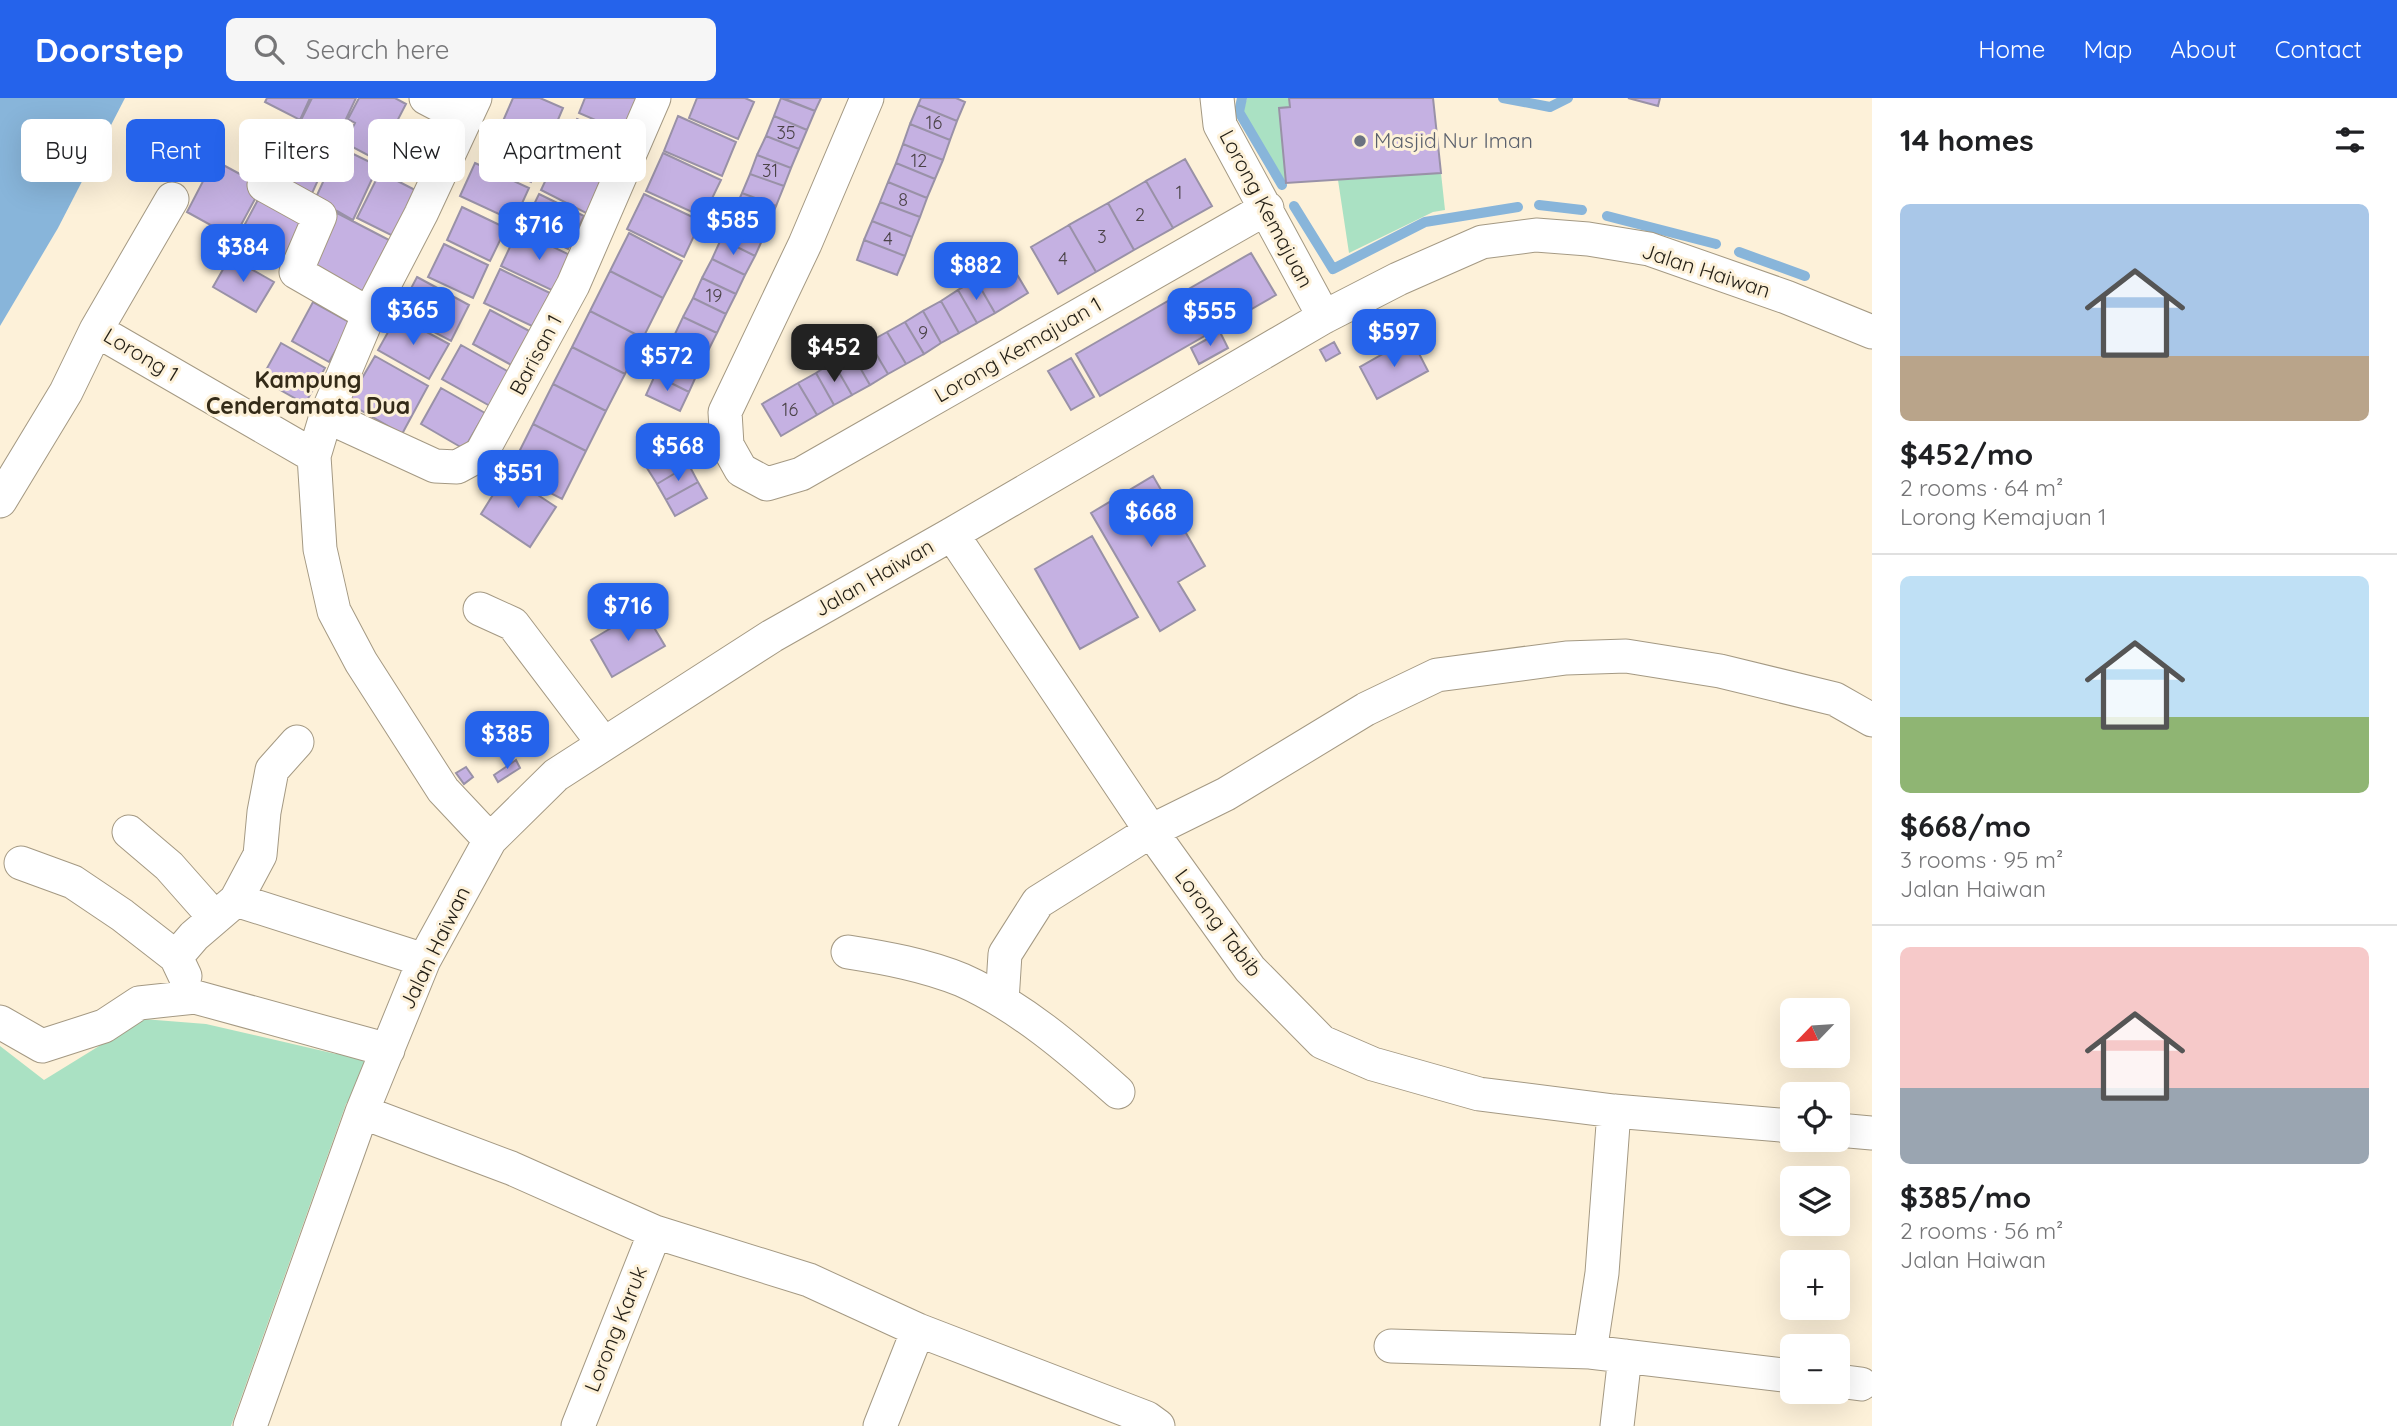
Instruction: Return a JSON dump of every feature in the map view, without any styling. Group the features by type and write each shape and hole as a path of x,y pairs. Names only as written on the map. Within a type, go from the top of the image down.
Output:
{"street":[{"path":"426,98 470,108 421,214 369,314 326,416 314,456 320,549 334,611 361,662 443,790 490,840"},
{"name":"Barisan 1","path":"326,416 435,466 457,467 481,454 573,285 654,98"},
{"name":"Lorong Kemajuan 1","path":"867,98 805,244 725,412 727,445 741,470 767,484 801,474 1267,208"},
{"name":"Lorong Kemajuan","path":"1217,98 1220,125 1324,317"},
{"path":"264,185 320,216 296,272 369,314"},
{"name":"Lorong 1","path":"172,199 96,330 314,456"},
{"name":"Jalan Haiwan","path":"250,1426 362,1112 424,960 490,840 556,775 603,743 772,636 1324,317 1398,279 1482,242 1536,235 1588,239 1649,249 1786,297 1872,332"},
{"path":"0,501 66,392 96,330"},
{"name":"Lorong Tabib","path":"952,534 1152,831 1250,970 1322,1042 1373,1064 1479,1094 1614,1111 1780,1125"},
{"path":"480,608 513,624 603,743"},
{"path":"1002,1001 1004,954 1038,902 1152,831 1226,794 1366,709 1437,675 1566,658 1626,656 1720,671 1835,699 1872,720"},
{"path":"176,957 194,936 226,909 260,855 264,811 272,770 298,741"},
{"path":"129,832 226,909 424,960"},
{"path":"21,863 73,882 122,915 176,957 195,998"},
{"path":"848,952 902,961 961,980 1002,1001 1082,1059 1118,1092"},
{"path":"0,1022 42,1045 104,1026 139,1003 195,998 388,1049"},
{"path":"1590,1352 1602,1273 1614,1111"},
{"path":"362,1112 512,1168 655,1232 810,1280 918,1330 1147,1418 1158,1426"},
{"path":"1850,1131 1872,1133"},
{"name":"Lorong Karuk","path":"578,1426 655,1232"},
{"path":"880,1426 918,1330"},
{"path":"1391,1346 1590,1352 1780,1375"},
{"path":"1617,1426 1625,1356"}],"green space":[{"path":"1247,98 1289,98 1290,107 1279,109 1286,183 1243,112"},
{"path":"1441,173 1445,210 1433,212 1349,253 1338,180"},
{"path":"143,1019 206,1024 336,1054 382,1055 346,1104 231,1426 0,1426 0,1046 44,1080"}],"water":[{"path":"0,98 125,98 112,123 112,119 21,119 21,182 82,182 0,326"}],"building":[{"path":"267,98 310,98 300,119 265,102"},
{"path":"312,98 356,98 346,119 302,119"},
{"path":"359,98 395,98 406,104 398,119 368,119 368,155 354,148 355,123 354,119 348,119"},
{"path":"513,98 540,98 563,108 558,119 504,119"},
{"path":"585,98 637,98 628,119 593,119 579,113"},
{"path":"697,98 745,98 754,102 738,139 689,118"},
{"path":"781,98 815,111 807,130 774,116"},
{"path":"783,98 821,98 815,111"},
{"path":"921,98 956,98 965,102 957,121 918,105"},
{"name":"Masjid Nur Iman","path":"1289,98 1433,98 1441,173 1286,183 1279,108 1290,107"},
{"path":"1628,98 1660,98 1658,106"},
{"path":"918,105 957,121 950,140 910,124"},
{"path":"678,116 736,142 722,176 664,151"},
{"path":"774,116 807,130 799,149 766,136"},
{"path":"910,124 950,140 943,160 903,144"},
{"path":"766,136 799,149 791,168 757,155"},
{"path":"903,144 943,160 935,179 896,163"},
{"path":"663,153 721,180 703,217 646,191"},
{"path":"354,154 368,161 368,182 371,182 353,220 337,211 334,217 312,206 323,182 354,182"},
{"path":"757,155 791,168 784,186 750,174"},
{"path":"1185,159 1212,206 1173,228 1146,181"},
{"path":"475,163 479,165 479,182 516,182 529,188 514,221 460,196"},
{"path":"896,163 935,179 927,198 888,182"},
{"path":"225,166 239,174 239,182 255,182 262,186 234,238 187,212 203,182 225,182"},
{"path":"750,174 784,186 776,206 742,193"},
{"path":"1146,181 1173,228 1134,250 1108,203"},
{"path":"271,182 317,182 309,200"},
{"path":"375,182 400,182 419,192 397,238 357,218"},
{"path":"545,182 606,182 590,215 541,190"},
{"path":"888,182 927,198 920,217 880,202"},
{"path":"742,193 776,206 768,224 734,211"},
{"path":"539,194 584,216 568,249 523,227"},
{"path":"644,194 701,221 684,257 627,229"},
{"path":"260,196 311,223 288,266 237,239"},
{"path":"880,202 920,217 912,237 872,221"},
{"path":"1108,203 1134,250 1096,272 1069,225"},
{"path":"462,207 506,228 490,261 447,240"},
{"path":"337,213 389,240 362,294 309,267"},
{"path":"730,220 764,236 755,256 721,239"},
{"path":"872,221 912,237 905,256 864,240"},
{"path":"1069,225 1096,272 1058,294 1031,247"},
{"path":"518,230 576,258 560,294 501,266"},
{"path":"629,233 682,261 663,298 610,271"},
{"path":"721,239 755,256 745,275 712,259"},
{"path":"864,240 905,256 897,275 857,260"},
{"path":"444,244 488,265 473,298 428,277"},
{"path":"1251,253 1276,295 1100,396 1076,354"},
{"path":"230,257 274,282 256,312 213,287"},
{"path":"712,259 745,275 736,294 702,278"},
{"path":"1009,261 1028,293 995,313 976,280"},
{"path":"500,269 550,293 534,327 484,303"},
{"path":"610,271 663,298 643,338 590,311"},
{"path":"417,277 469,305 451,341 398,313"},
{"path":"702,278 736,294 726,314 693,298"},
{"path":"976,280 995,313 977,323 958,290"},
{"path":"958,290 977,323 959,333 941,301"},
{"path":"693,298 726,314 717,333 683,317"},
{"path":"941,301 959,333 941,343 923,311"},
{"path":"313,302 351,323 329,362 292,341"},
{"path":"490,310 533,333 515,367 473,344"},
{"path":"590,311 643,338 625,374 572,347"},
{"path":"923,311 941,343 924,354 905,322"},
{"path":"397,316 449,344 429,379 378,350"},
{"path":"683,317 717,333 707,353 674,336"},
{"path":"905,322 924,354 906,364 887,332"},
{"path":"887,332 906,364 888,374 869,342"},
{"path":"1220,332 1228,348 1199,364 1191,348"},
{"path":"674,336 707,353 698,372 665,356"},
{"path":"1411,338 1428,371 1377,399 1360,367"},
{"path":"869,342 888,374 870,385 851,352"},
{"path":"1334,342 1340,353 1326,361 1320,350"},
{"path":"281,343 325,368 305,404 261,379"},
{"path":"461,345 509,372 490,406 442,379"},
{"path":"572,347 625,374 606,411 553,384"},
{"path":"851,352 870,385 852,395 833,362"},
{"path":"375,356 428,386 402,434 357,408 351,397"},
{"path":"665,356 698,372 689,392 655,375"},
{"path":"1071,358 1094,397 1071,410 1048,371"},
{"path":"833,362 852,395 834,405 816,373"},
{"path":"816,373 834,405 817,415 798,383"},
{"path":"655,375 689,392 680,411 646,395"},
{"path":"798,383 817,415 781,436 762,404"},
{"path":"553,384 606,411 586,451 533,424"},
{"path":"441,388 485,413 464,449 421,424"},
{"path":"533,424 586,451 562,499 509,472"},
{"path":"670,433 680,449 647,468 638,452"},
{"path":"680,449 689,465 657,484 647,468"},
{"path":"689,465 698,482 666,500 657,484"},
{"path":"506,474 556,507 530,547 481,514"},
{"path":"1153,476 1205,566 1178,582 1195,610 1160,631 1091,513"},
{"path":"698,482 707,498 675,516 666,500"},
{"path":"1092,536 1138,617 1080,649 1035,569"},
{"path":"643,609 665,646 612,677 591,640"},
{"path":"516,760 520,768 498,782 494,775"},
{"path":"466,767 473,777 464,784 456,773"}],"waterway":[{"path":"1242,98 1239,112 1282,185"},
{"path":"1503,98 1550,107 1568,98"},
{"path":"1539,205 1582,210"},
{"path":"1294,206 1333,269 1425,222 1518,207"},
{"path":"1607,216 1716,244"},
{"path":"1739,252 1805,276"}],"place":[{"name":"Masjid Nur Iman","path":"1360,141"}],"district":[{"name":"Kampung Cenderamata Dua","path":"308,393"}]}
